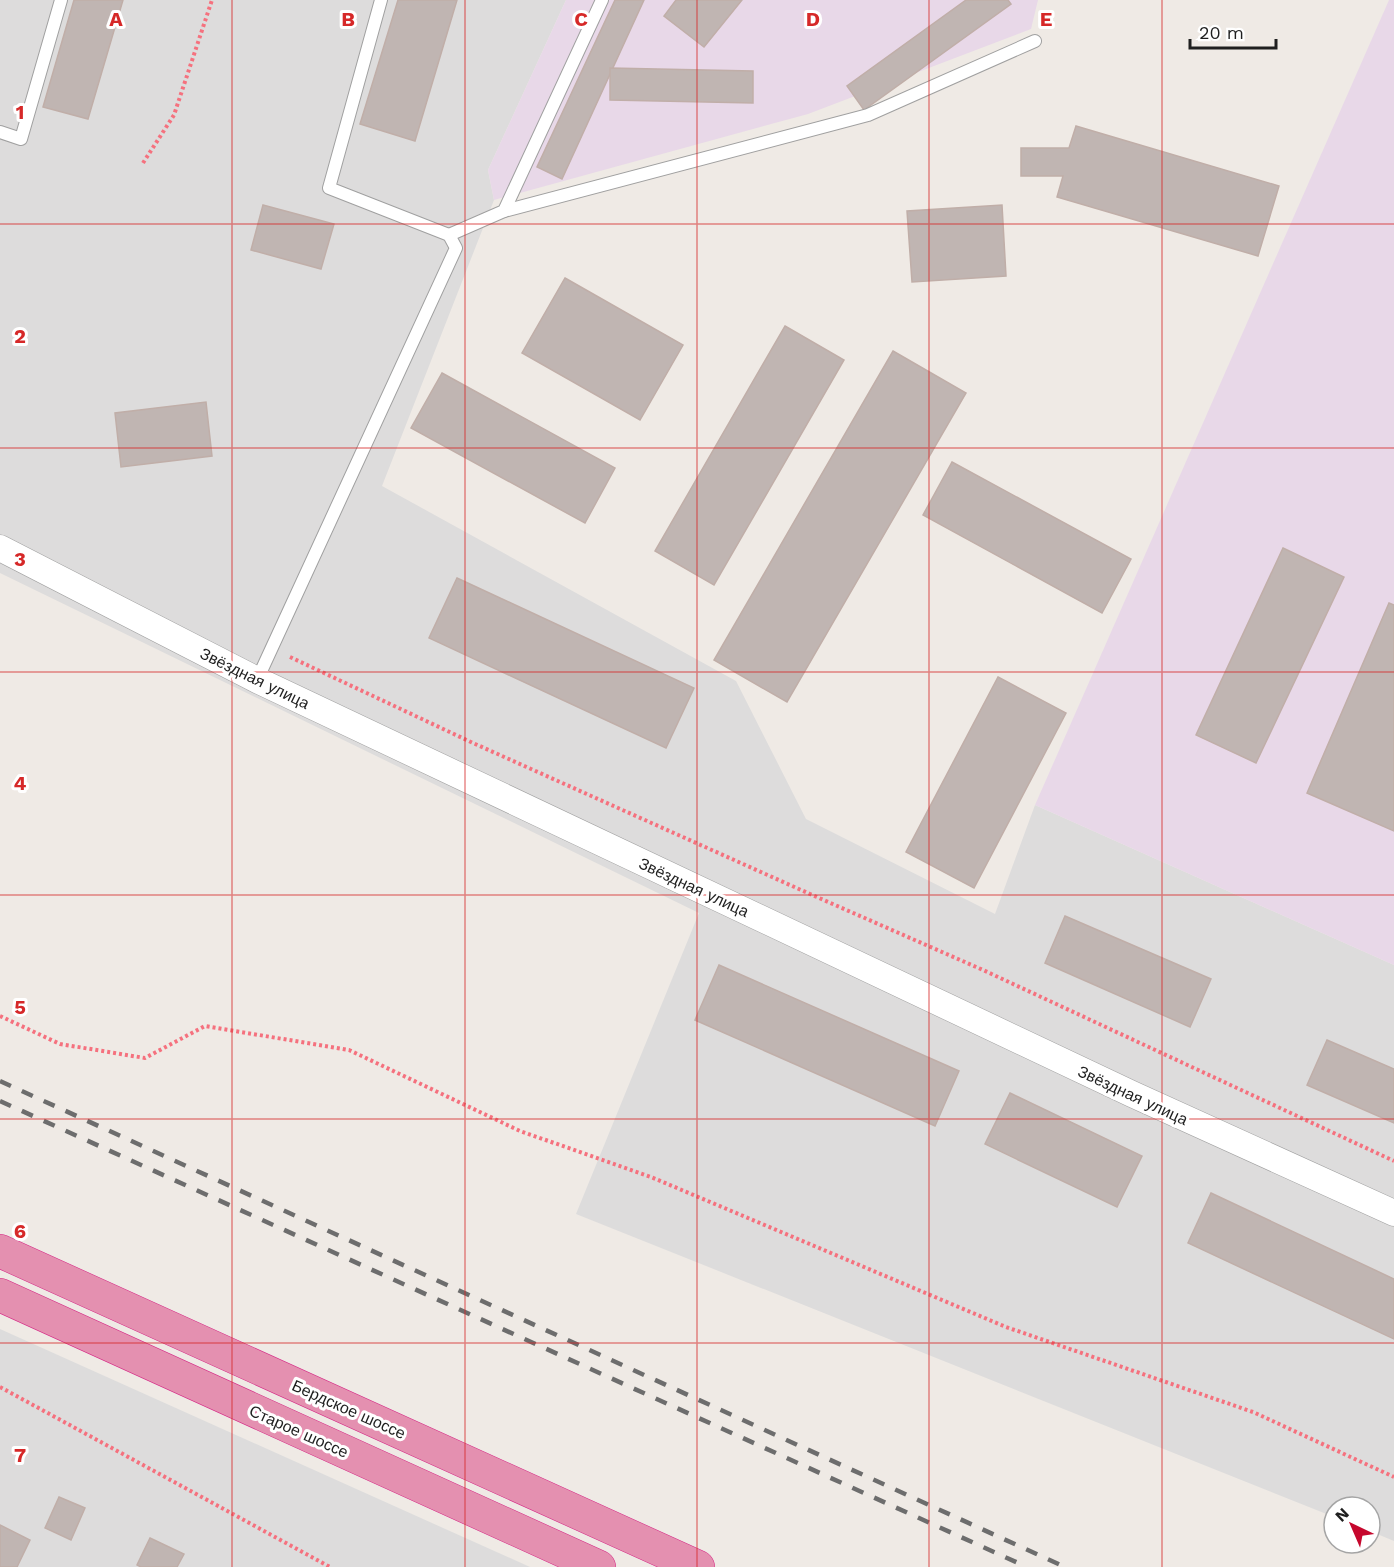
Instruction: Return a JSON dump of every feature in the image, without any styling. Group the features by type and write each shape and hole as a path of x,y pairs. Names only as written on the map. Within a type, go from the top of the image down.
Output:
{"highway":[{"name":"Бердское шоссе","path":"0,1251 698,1567"},
{"name":"Старое шоссе","path":"0,1296 599,1567"}],"street":[{"name":"Звёздная улица","path":"0,548 257,680 1132,1095 1394,1213"}],"lane":[{"path":"0,132 21,139 61,0"},
{"path":"257,680 456,248 449,235 328,188 381,0"},
{"path":"504,211 602,0"},
{"path":"449,235 504,211 868,115 1035,41"}],"path":[{"path":"143,163 174,115 212,0"},
{"path":"272,649 494,753 983,970 1394,1161"},
{"path":"0,1016 60,1044 145,1058 205,1026 349,1050 520,1131 651,1177 1006,1327 1253,1412 1394,1477"},
{"path":"0,1387 330,1567"}],"shaded area":[{"path":"0,0 566,0 488,170 494,200 382,486 736,681 806,819 995,914 1035,805 1394,965 1394,1541 1382,1536 1382,1495 1322,1495 1322,1512 576,1214 699,913 0,573"},
{"path":"566,0 1038,0 1031,29 808,114 494,200 488,170"},
{"path":"1389,0 1394,0 1394,965 1035,805"},
{"path":"0,1329 530,1567 0,1567"}],"building":[{"path":"74,0 123,0 88,119 43,107"},
{"path":"398,0 457,0 415,141 360,124"},
{"path":"615,0 644,0 562,179 537,167"},
{"path":"676,0 742,0 704,47 664,16"},
{"path":"966,0 1008,0 1011,4 864,110 847,86"},
{"path":"610,68 753,71 753,103 610,100"},
{"path":"1076,126 1279,186 1258,256 1057,197 1063,176 1021,176 1021,148 1069,148"},
{"path":"263,205 334,224 321,269 251,250"},
{"path":"1002,205 1006,276 912,282 907,211"},
{"path":"565,278 683,345 640,420 522,353"},
{"path":"785,326 844,360 714,585 655,551"},
{"path":"893,351 966,393 787,702 714,660"},
{"path":"442,373 615,468 585,523 411,428"},
{"path":"206,402 212,456 121,467 115,413"},
{"path":"952,462 1131,559 1102,613 923,515"},
{"path":"1283,548 1344,577 1256,763 1196,735"},
{"path":"457,578 694,688 666,748 429,638"},
{"path":"1389,603 1394,605 1394,831 1307,793"},
{"path":"998,677 1066,713 974,888 906,852"},
{"path":"1065,916 1211,979 1190,1027 1045,963"},
{"path":"719,965 959,1071 935,1126 695,1020"},
{"path":"1327,1040 1394,1069 1394,1123 1307,1085"},
{"path":"1010,1093 1142,1156 1117,1207 985,1144"},
{"path":"1211,1193 1394,1279 1394,1339 1188,1243"},
{"path":"59,1497 85,1508 71,1540 45,1528"},
{"path":"0,1525 30,1540 17,1567 0,1567"},
{"path":"150,1538 184,1554 177,1567 137,1565"}],"railway":[{"path":"0,1081 1065,1567"},
{"path":"0,1101 1027,1567"}]}
